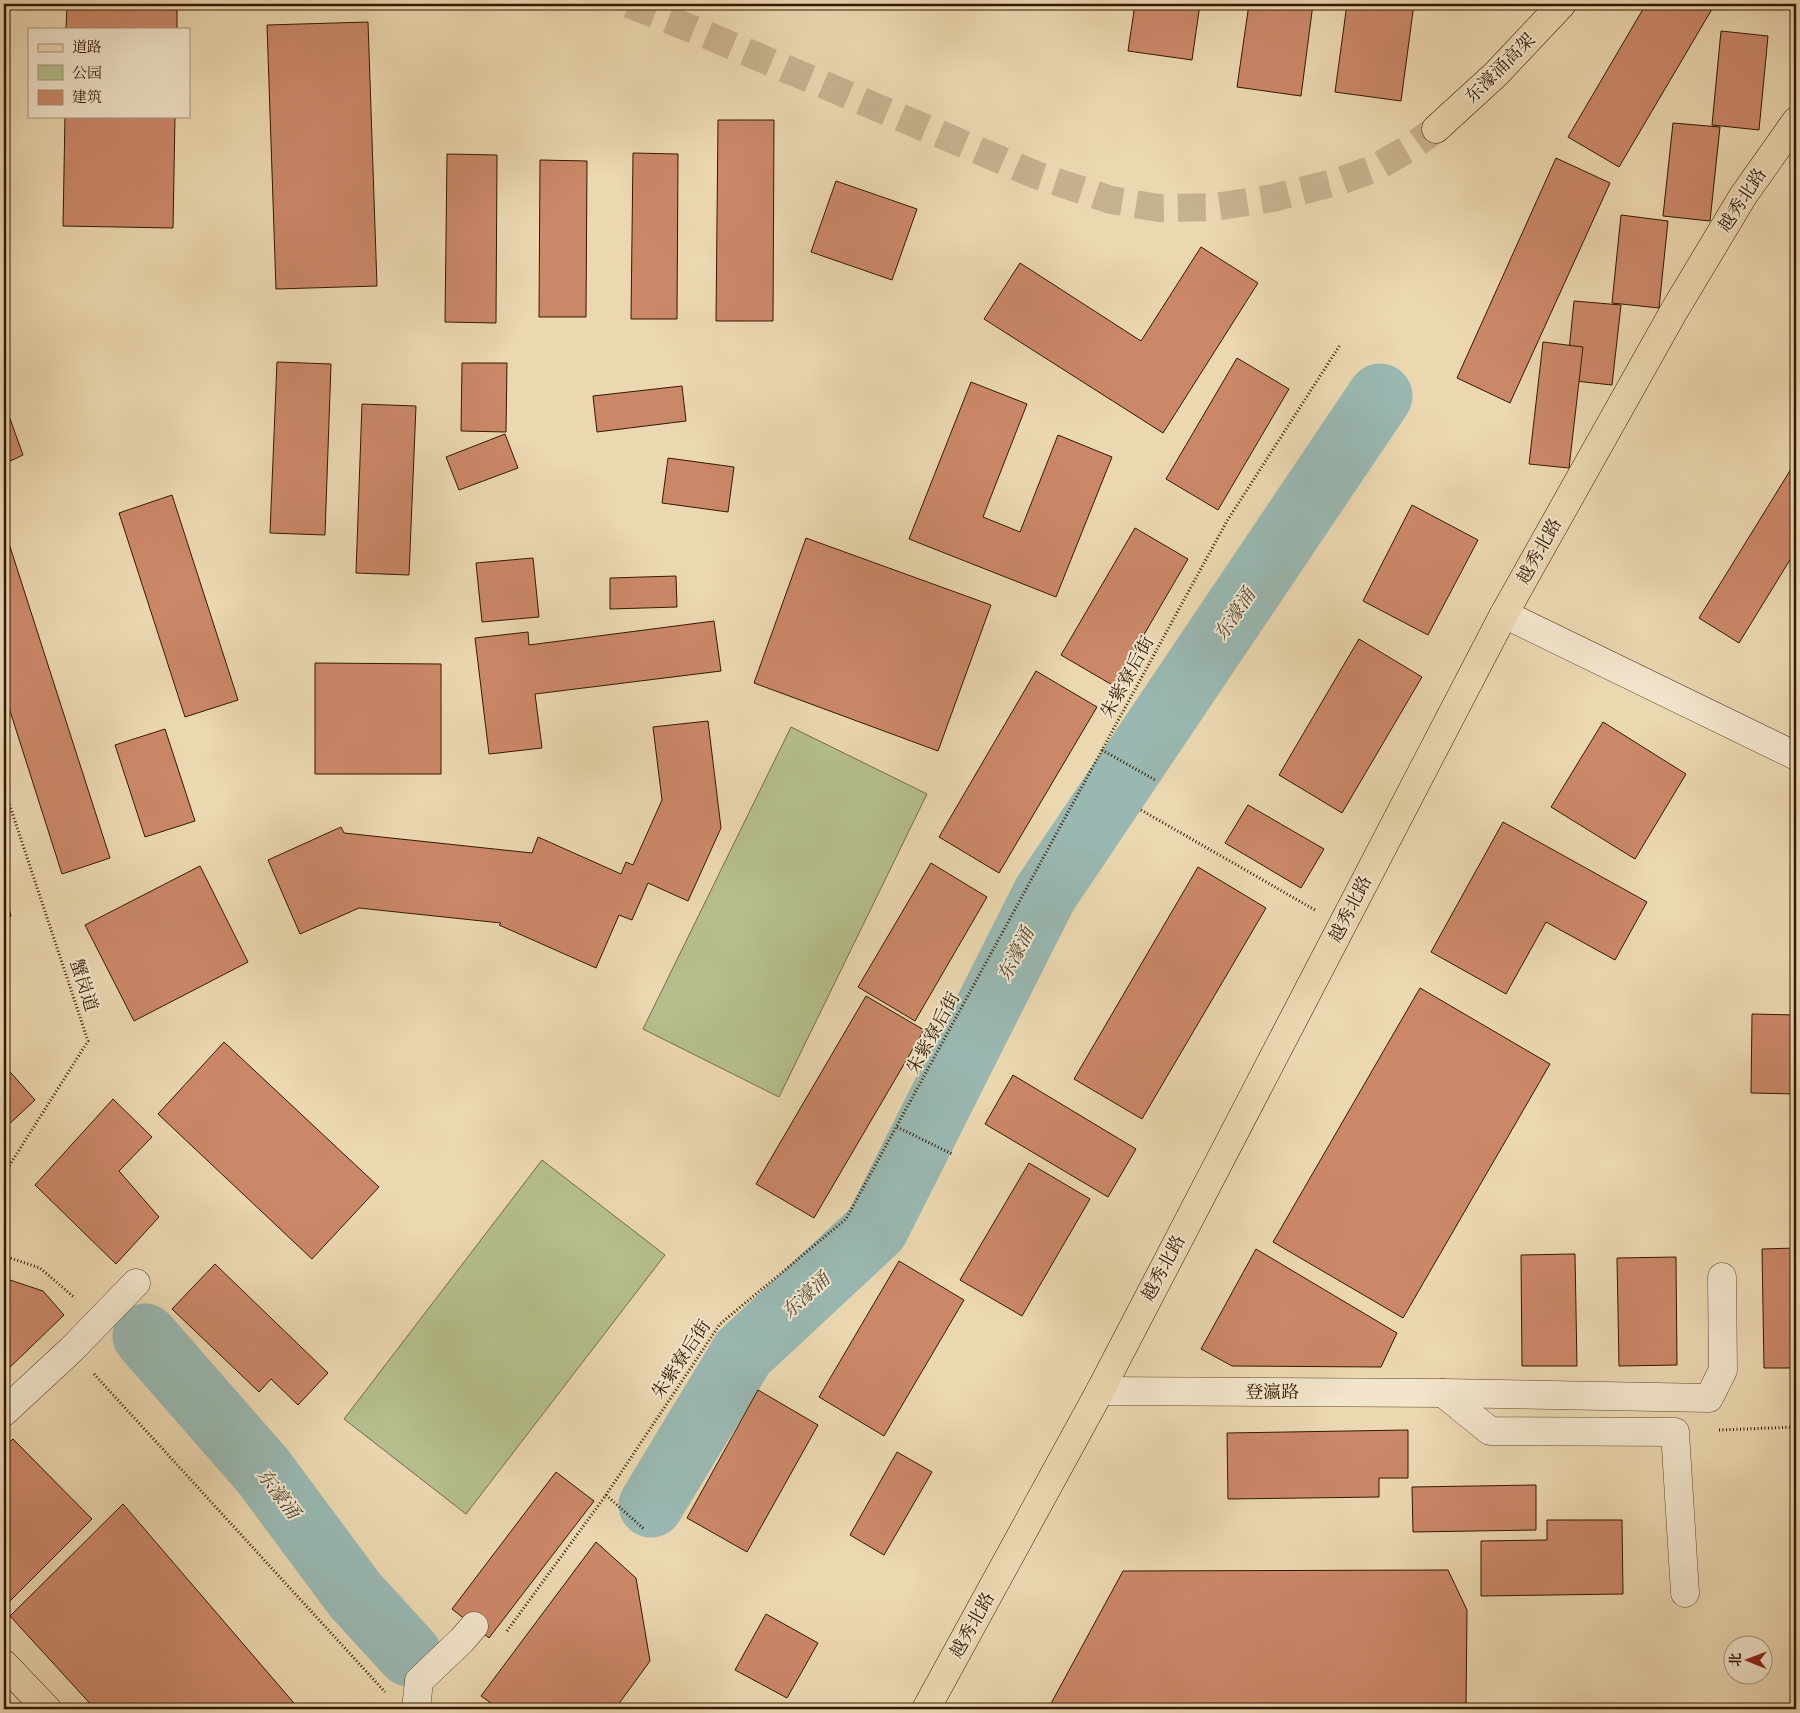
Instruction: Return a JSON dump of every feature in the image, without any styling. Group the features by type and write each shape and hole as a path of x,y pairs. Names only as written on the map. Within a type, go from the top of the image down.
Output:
{"main road":[{"name":"东濠涌高架","path":"1547,4 1490,64 1454,98 1430,126 1496,74 1562,4"},
{"name":"越秀北路","path":"926,1709 1100,1391 1504,614 1674,311 1743,196 1796,121"},
{"path":"4,1664 47,1709"}],"lane":[{"path":"1504,614 1796,756"},
{"name":"登瀛路","path":"1100,1391 1443,1393 1709,1398 1723,1370 1722,1277"},
{"path":"4,1412 71,1350 136,1283"},
{"path":"1443,1393 1490,1431 1675,1432 1685,1593"},
{"path":"416,1709 419,1682 474,1626"}],"path":[{"name":"朱紫寮后街","path":"505,1634 606,1495 720,1324 846,1220 1227,521 1340,346"},
{"path":"1102,750 1157,781"},
{"name":"蟹岗道","path":"4,788 88,1041 4,1174"},
{"path":"1141,810 1342,925"},
{"path":"897,1127 952,1154"},
{"path":"4,1256 40,1268 100,1319"},
{"path":"71,1350 385,1691 388,1697"},
{"path":"1675,1432 1796,1427"},
{"path":"606,1495 645,1530"}],"green space":[{"path":"791,727 927,794 779,1097 643,1029"},
{"path":"542,1160 665,1255 466,1514 344,1419"}],"building":[{"path":"67,4 177,4 177,28 66,28"},
{"path":"1135,4 1200,4 1192,60 1128,51"},
{"path":"1249,4 1313,4 1301,96 1237,87"},
{"path":"1347,4 1414,4 1401,101 1335,92"},
{"path":"1646,4 1715,4 1619,167 1568,137"},
{"path":"368,22 377,286 276,289 267,25"},
{"path":"1721,31 1768,36 1759,130 1712,125"},
{"path":"65,118 175,118 173,228 63,226"},
{"path":"718,120 774,120 773,321 716,321"},
{"path":"1673,123 1720,127 1710,221 1663,216"},
{"path":"633,153 678,154 677,319 631,319"},
{"path":"447,154 497,155 496,323 445,322"},
{"path":"1556,158 1610,183 1510,403 1457,378"},
{"path":"540,160 587,161 586,317 539,317"},
{"path":"836,181 917,209 892,280 811,252"},
{"path":"1621,215 1668,221 1659,308 1612,303"},
{"path":"1201,247 1258,283 1163,433 984,319 1020,263 1141,341"},
{"path":"1574,301 1621,305 1612,385 1566,380"},
{"path":"1543,342 1583,347 1569,468 1529,464"},
{"path":"1237,358 1289,389 1218,510 1166,479"},
{"path":"277,362 331,364 325,535 270,533"},
{"path":"462,363 507,363 506,432 461,431"},
{"path":"971,382 1027,404 983,517 1020,532 1058,435 1112,457 1056,597 909,539"},
{"path":"682,386 686,421 597,432 593,396"},
{"path":"4,402 23,455 4,464"},
{"path":"362,404 416,406 409,575 356,573"},
{"path":"505,434 518,468 459,490 446,457"},
{"path":"668,458 734,467 728,512 662,503"},
{"path":"1796,461 1796,550 1739,643 1699,618"},
{"path":"172,495 238,700 185,717 119,513"},
{"path":"1412,505 1478,540 1428,635 1363,601"},
{"path":"4,528 110,858 62,874 4,692"},
{"path":"1135,528 1188,559 1114,686 1061,655"},
{"path":"806,538 991,605 938,751 754,683"},
{"path":"533,558 539,617 482,622 476,563"},
{"path":"676,576 677,607 610,609 610,578"},
{"path":"714,621 721,671 535,694 542,748 489,754 475,638 528,632 529,645"},
{"path":"1359,639 1422,677 1342,813 1279,775"},
{"path":"315,663 441,664 441,774 315,774"},
{"path":"1036,671 1097,707 999,873 939,837"},
{"path":"708,721 721,828 688,901 648,883 632,920 619,915 596,968 499,925 501,923 359,908 300,934 268,860 341,827 344,833 532,853 538,837 621,874 626,862 633,865 662,800 653,727"},
{"path":"1603,722 1686,774 1635,859 1551,807"},
{"path":"165,729 195,821 145,837 115,745"},
{"path":"1248,805 1324,849 1301,888 1225,843"},
{"path":"1503,822 1647,902 1615,960 1546,922 1506,994 1431,952"},
{"path":"931,863 987,897 915,1021 858,987"},
{"path":"200,866 248,962 134,1021 85,925"},
{"path":"1198,867 1266,908 1142,1119 1074,1079"},
{"path":"4,888 11,916 4,922"},
{"path":"1420,988 1550,1064 1403,1318 1273,1242"},
{"path":"866,996 924,1030 814,1218 756,1184"},
{"path":"1752,1014 1796,1015 1796,1094 1751,1093"},
{"path":"224,1042 379,1187 312,1259 158,1114"},
{"path":"4,1065 35,1100 4,1129"},
{"path":"1013,1075 1136,1149 1108,1197 985,1124"},
{"path":"113,1099 152,1137 119,1171 159,1217 116,1264 35,1185"},
{"path":"1029,1163 1090,1199 1022,1316 960,1280"},
{"path":"1796,1248 1796,1368 1764,1368 1762,1249"},
{"path":"1256,1249 1397,1333 1381,1367 1232,1366 1201,1349"},
{"path":"1575,1254 1577,1366 1522,1366 1521,1255"},
{"path":"1676,1257 1677,1365 1619,1366 1617,1258"},
{"path":"899,1261 964,1300 884,1436 819,1397"},
{"path":"215,1264 328,1373 298,1405 271,1379 259,1392 172,1309"},
{"path":"4,1278 43,1291 64,1315 4,1373"},
{"path":"758,1390 818,1425 747,1552 687,1518"},
{"path":"1408,1430 1408,1478 1379,1478 1379,1497 1228,1499 1227,1433"},
{"path":"13,1439 92,1519 6,1605 4,1603 4,1447"},
{"path":"897,1452 932,1472 884,1555 850,1535"},
{"path":"556,1472 594,1501 489,1638 452,1609"},
{"path":"1536,1485 1536,1530 1413,1532 1412,1487"},
{"path":"123,1504 299,1709 95,1709 10,1616"},
{"path":"1547,1520 1622,1520 1623,1594 1481,1596 1481,1541 1547,1540"},
{"path":"596,1542 636,1578 650,1661 615,1709 499,1709 481,1696"},
{"path":"1448,1570 1467,1610 1466,1709 1048,1709 1123,1571"},
{"path":"766,1614 818,1643 787,1698 735,1670"}],"waterway":[{"name":"东濠涌","path":"651,1505 743,1353 876,1229 1045,894 1380,396"},
{"name":"东濠涌","path":"145,1336 263,1471 355,1595 409,1654"}],"tunnel":[{"path":"629,4 702,33 1036,175 1111,200 1159,208 1215,207 1273,198 1340,181 1373,169 1411,147 1436,129"}]}
